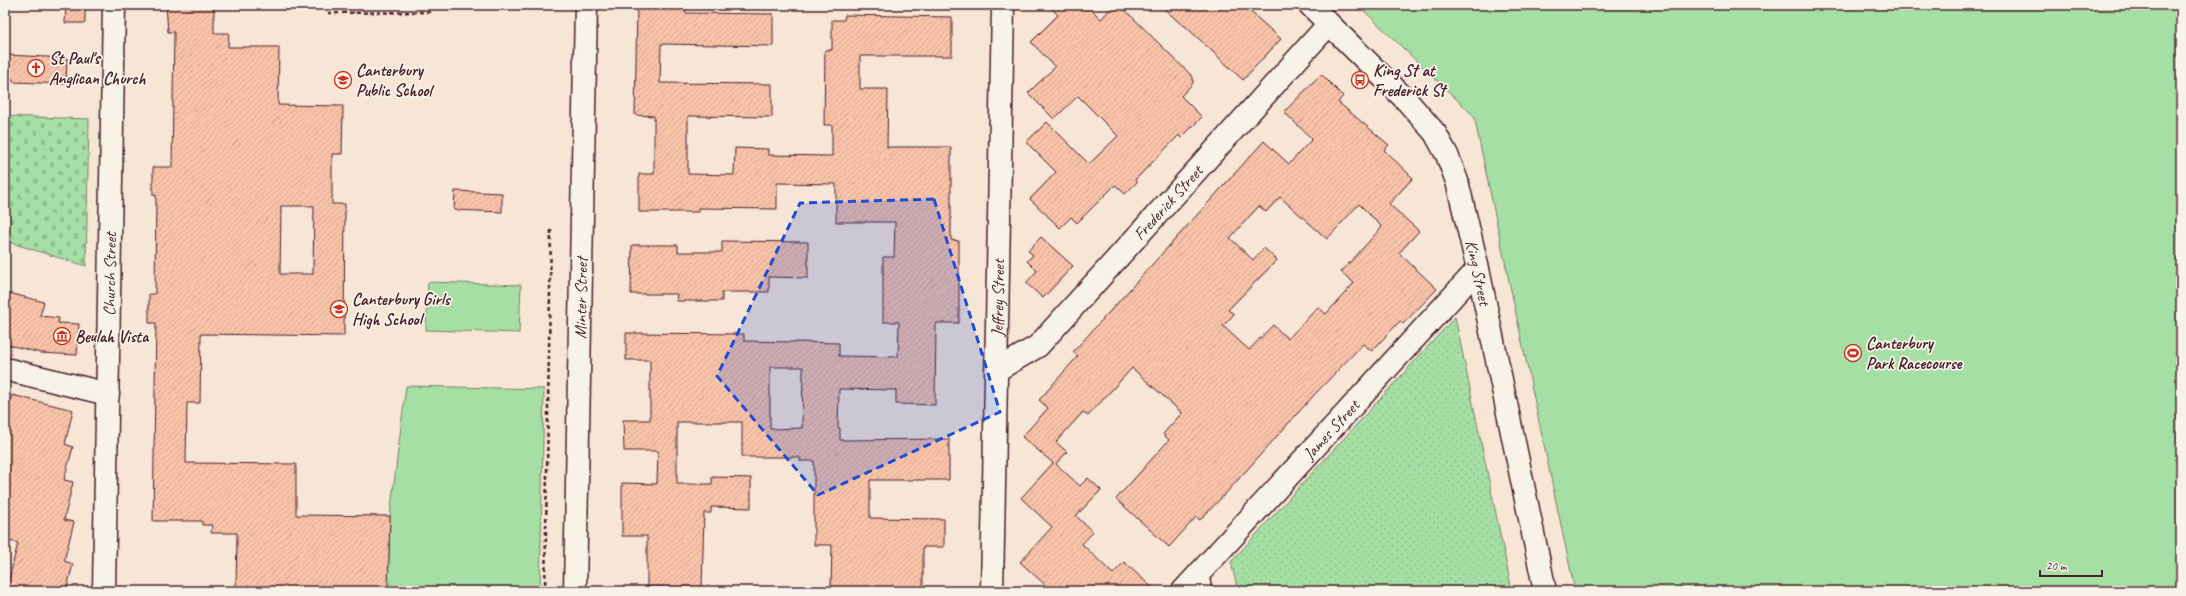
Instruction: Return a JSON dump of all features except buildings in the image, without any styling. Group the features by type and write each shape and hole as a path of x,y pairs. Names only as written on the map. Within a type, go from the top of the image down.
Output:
{"street":[{"name":"Church Street","path":"104,591 114,5"},
{"name":"Minter Street","path":"575,591 586,5"},
{"name":"Jeffrey Street","path":"992,591 1003,5"},
{"name":"King Street","path":"1310,5 1407,101 1435,133 1457,181 1478,269 1545,591"},
{"name":"Frederick Street","path":"997,370 1038,346 1329,24"},
{"name":"James Street","path":"1183,591 1204,581 1478,269"},
{"path":"5,369 108,394"}],"path":[{"path":"354,5 354,13"},
{"path":"328,13 430,12 431,5"},
{"path":"545,591 551,229"}],"highlighted area":[{"path":"934,199 1000,412 818,495 717,376 800,203"}],"green space":[{"name":"Canterbury Park Racecourse","path":"1358,5 2181,5 2181,591 1575,591 1474,116"},
{"path":"5,116 89,119 86,266 5,241"},
{"path":"428,282 521,285 519,333 426,330"},
{"path":"1455,317 1512,591 1238,591 1231,562"},
{"path":"406,386 544,389 540,591 388,591 390,516"}],"place":[{"name":"St Paul's Anglican Church","path":"36,68"},
{"name":"Canterbury Public School","path":"343,80"},
{"name":"King St at Frederick St","path":"1360,80"},
{"name":"Canterbury Girls High School","path":"339,309"},
{"name":"Beulah Vista","path":"62,336"},
{"name":"Canterbury Park Racecourse","path":"1853,353"}]}
